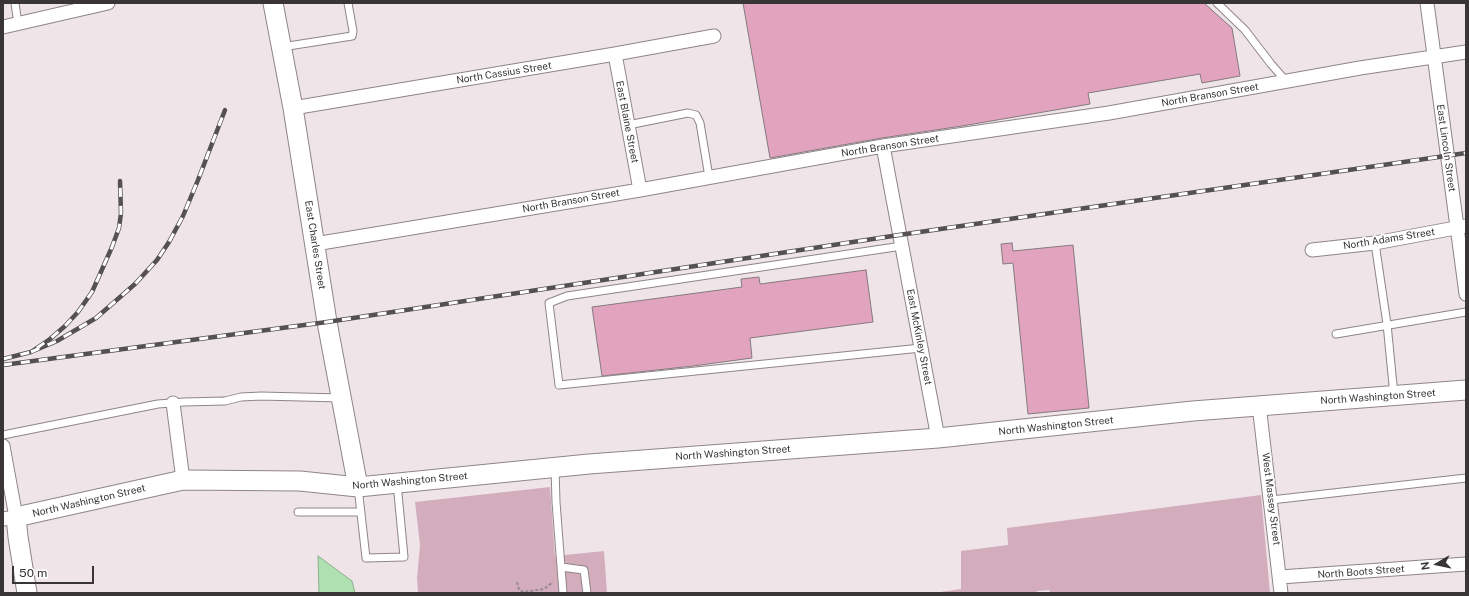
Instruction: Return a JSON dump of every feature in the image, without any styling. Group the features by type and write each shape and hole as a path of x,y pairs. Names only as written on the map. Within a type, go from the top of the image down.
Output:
{"street":[{"path":"3,27 105,3"},
{"name":"East Charles Street","path":"273,3 292,108 327,322 358,487"},
{"name":"East Lincoln Street","path":"1427,3 1440,103 1462,226 1466,294"},
{"name":"North Cassius Street","path":"292,108 714,36"},
{"name":"North Branson Street","path":"315,244 640,190 883,146 1109,113 1360,68 1466,52"},
{"name":"East Blaine Street","path":"614,54 640,190"},
{"name":"East McKinley Street","path":"883,146 938,438"},
{"name":"North Adams Street","path":"1312,250 1376,243 1462,226"},
{"name":"North Washington Street","path":"9,518 183,480 300,481 358,487 555,467 938,438 1185,412 1466,390"},
{"path":"174,403 183,480"},
{"name":"West Massey Street","path":"1259,406 1281,593"},
{"path":"3,446 9,518 18,537 28,593"},
{"name":"North Boots Street","path":"1280,577 1466,564"}],"lane":[{"path":"15,3 18,24"},
{"path":"281,47 352,36 353,31 348,3"},
{"path":"1217,3 1246,30 1271,64 1286,81"},
{"path":"628,125 688,113 696,115 700,123 709,177"},
{"path":"900,241 567,296 549,303 559,385 921,348"},
{"path":"1376,243 1387,324 1394,396"},
{"path":"1336,334 1387,324 1466,312"},
{"path":"3,435 151,406 174,403 225,401 241,397 261,396 341,398"},
{"path":"555,467 556,502 563,593"},
{"path":"1271,500 1466,478"},
{"path":"358,487 366,558 404,557 397,483"},
{"path":"298,512 361,512"},
{"path":"561,567 584,570 586,593"}],"path":[{"path":"517,582 519,590 524,592 544,589 562,576"}],"shaded area":[{"path":"550,487 555,556 604,551 607,593 418,593 417,578 420,545 415,502"},
{"path":"1261,495 1270,593 1049,593 1050,590 1037,591 1036,593 934,593 961,589 961,551 1008,545 1007,528"},
{"path":"318,556 352,581 355,593 319,593"}],"building":[{"path":"743,3 1204,3 1232,28 1240,76 1202,83 1200,74 1088,93 1090,104 770,158"},
{"path":"1012,243 1013,251 1073,245 1089,408 1028,414 1013,263 1003,264 1001,244"},
{"path":"866,270 873,322 750,338 752,358 602,376 592,307 742,287 741,279 759,277 760,284"}],"railway":[{"path":"31,352 57,341 96,318 135,284 157,260 183,216 225,110"},
{"path":"3,365 327,322 899,235 1466,153"},
{"path":"3,359 31,352 50,339 78,312 92,292 119,228 121,213 120,181"}]}
